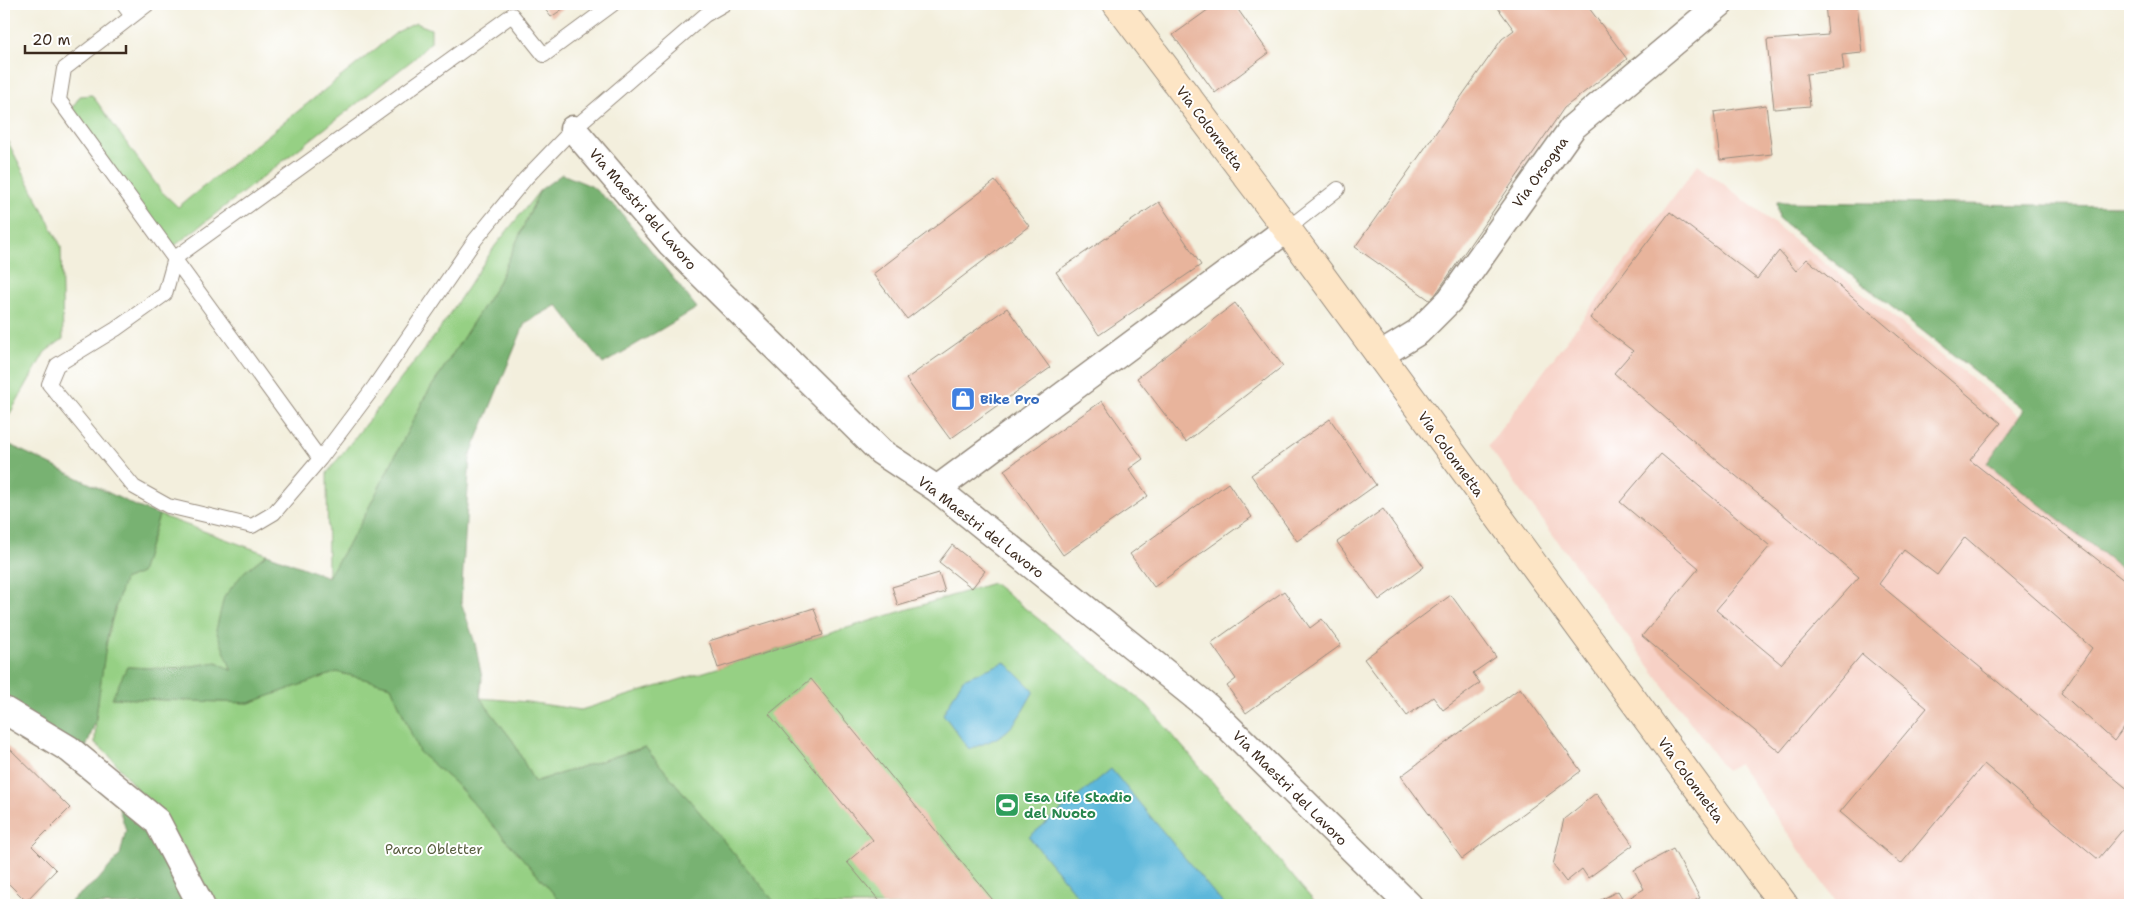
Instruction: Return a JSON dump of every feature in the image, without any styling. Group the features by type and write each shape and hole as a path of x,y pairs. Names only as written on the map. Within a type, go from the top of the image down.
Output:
{"main road":[{"name":"Via Colonnetta","path":"1116,4 1287,229 1784,905"}],"street":[{"name":"Via Orsogna","path":"1379,356 1418,332 1450,300 1573,128 1720,4"},
{"name":"Via Maestri del Lavoro","path":"573,129 671,244 881,452 937,489 1208,707 1409,905"},
{"path":"937,489 1287,229"},
{"path":"4,710 69,749 157,821 201,905"}],"lane":[{"path":"123,4 132,16"},
{"path":"148,4 64,69 59,100 320,459"},
{"path":"613,4 544,55 512,15 175,258 165,294 116,329 57,365 50,384 134,487 168,506 252,526 274,513 320,459 374,387 475,240 525,180 573,129 705,15 724,4"},
{"path":"1287,229 1338,189"}],"shaded area":[{"path":"1698,164 2015,412 2130,530 2130,905 1838,905 1739,764 1726,771 1488,446"}],"green space":[{"path":"416,23 431,29 431,42 415,58 173,247 70,111 80,96 92,95 161,191 178,207 397,32"},
{"path":"4,134 61,246 63,339 45,352 4,424"},
{"path":"562,174 591,186 618,209 697,308 603,364 557,305 525,323 470,456 461,602 475,643 482,678 480,698 513,741 534,782 645,747 777,905 564,905 457,785 419,752 391,686 337,672 249,703 112,698 127,667 174,669 217,662 232,671 216,630 224,597 244,572 267,554 328,577 361,523 425,397 497,285 540,190"},
{"path":"540,190 497,285 425,397 361,523 328,577 327,473 437,333 495,246"},
{"path":"1777,202 2130,206 2130,575 1987,463 2024,410 1779,219"},
{"path":"4,442 138,507 159,515 141,573 124,580 108,632 95,723 85,750 4,704"},
{"name":"Parco Obletter","path":"159,515 267,554 244,572 216,630 233,671 217,662 174,669 127,667 113,698 249,703 337,672 391,686 419,752 457,785 564,905 215,905 187,851 108,754 95,743 97,702 103,660 112,620 124,580 141,573"},
{"name":"Esa Life Stadio del Nuoto","path":"993,583 1147,705 1317,905 777,905 645,747 534,782 513,741 480,698 528,702 581,710"},
{"path":"117,803 138,809 189,905 66,905 99,879 120,855 126,830"}],"water":[{"path":"1005,662 1034,691 1021,714 1009,729 994,739 969,749 943,714 963,679"},
{"path":"1111,769 1224,905 1085,905 1029,837"}],"building":[{"path":"541,4 570,4 551,17"},
{"path":"1216,4 1234,4 1269,53 1215,93 1173,35"},
{"path":"1495,4 1586,4 1627,59 1564,108 1431,301 1355,247 1502,39 1514,30"},
{"path":"1825,4 1857,4 1862,53 1842,55 1844,70 1806,74 1810,106 1774,109 1767,40 1828,35"},
{"path":"1766,105 1772,154 1720,160 1714,112"},
{"path":"995,181 1029,226 907,319 873,274"},
{"path":"1159,202 1201,265 1099,335 1056,272"},
{"path":"1670,212 1757,279 1779,251 1796,271 1807,259 2001,423 1970,460 2130,585 2130,719 2114,741 2061,693 2092,648 1965,537 1937,575 1904,550 1879,584 2130,791 2130,821 2098,859 1984,764 1901,864 1840,812 1927,708 1862,654 1780,752 1642,636 1699,568 1620,502 1661,454 1770,546 1716,610 1781,664 1859,577 1668,420 1614,373 1633,351 1590,318"},
{"path":"1235,303 1283,366 1186,442 1137,378"},
{"path":"1007,308 1050,368 950,439 906,379"},
{"path":"1102,401 1143,459 1129,469 1148,496 1063,555 1004,470"},
{"path":"1330,419 1376,485 1297,541 1251,475"},
{"path":"1228,483 1252,517 1154,587 1130,554"},
{"path":"1383,509 1424,567 1379,600 1337,542"},
{"path":"952,545 985,571 972,588 939,562"},
{"path":"939,573 945,592 898,606 892,587"},
{"path":"1284,591 1310,628 1322,619 1341,645 1246,713 1227,686 1236,679 1211,643"},
{"path":"1451,595 1496,657 1473,673 1480,683 1443,710 1433,697 1407,716 1364,659"},
{"path":"814,608 823,635 718,668 709,641"},
{"path":"811,679 997,905 883,905 847,862 873,840 769,714"},
{"path":"1520,688 1581,771 1462,859 1401,776"},
{"path":"4,743 70,808 32,846 56,870 26,901 4,879"},
{"path":"1596,793 1633,845 1588,878 1582,869 1566,882 1553,865 1564,819"},
{"path":"1673,849 1700,898 1686,905 1591,905 1618,891 1624,901 1644,889 1634,870"}],"place":[{"name":"Bike Pro","path":"963,399"},
{"name":"Esa Life Stadio del Nuoto","path":"1007,805"}]}
